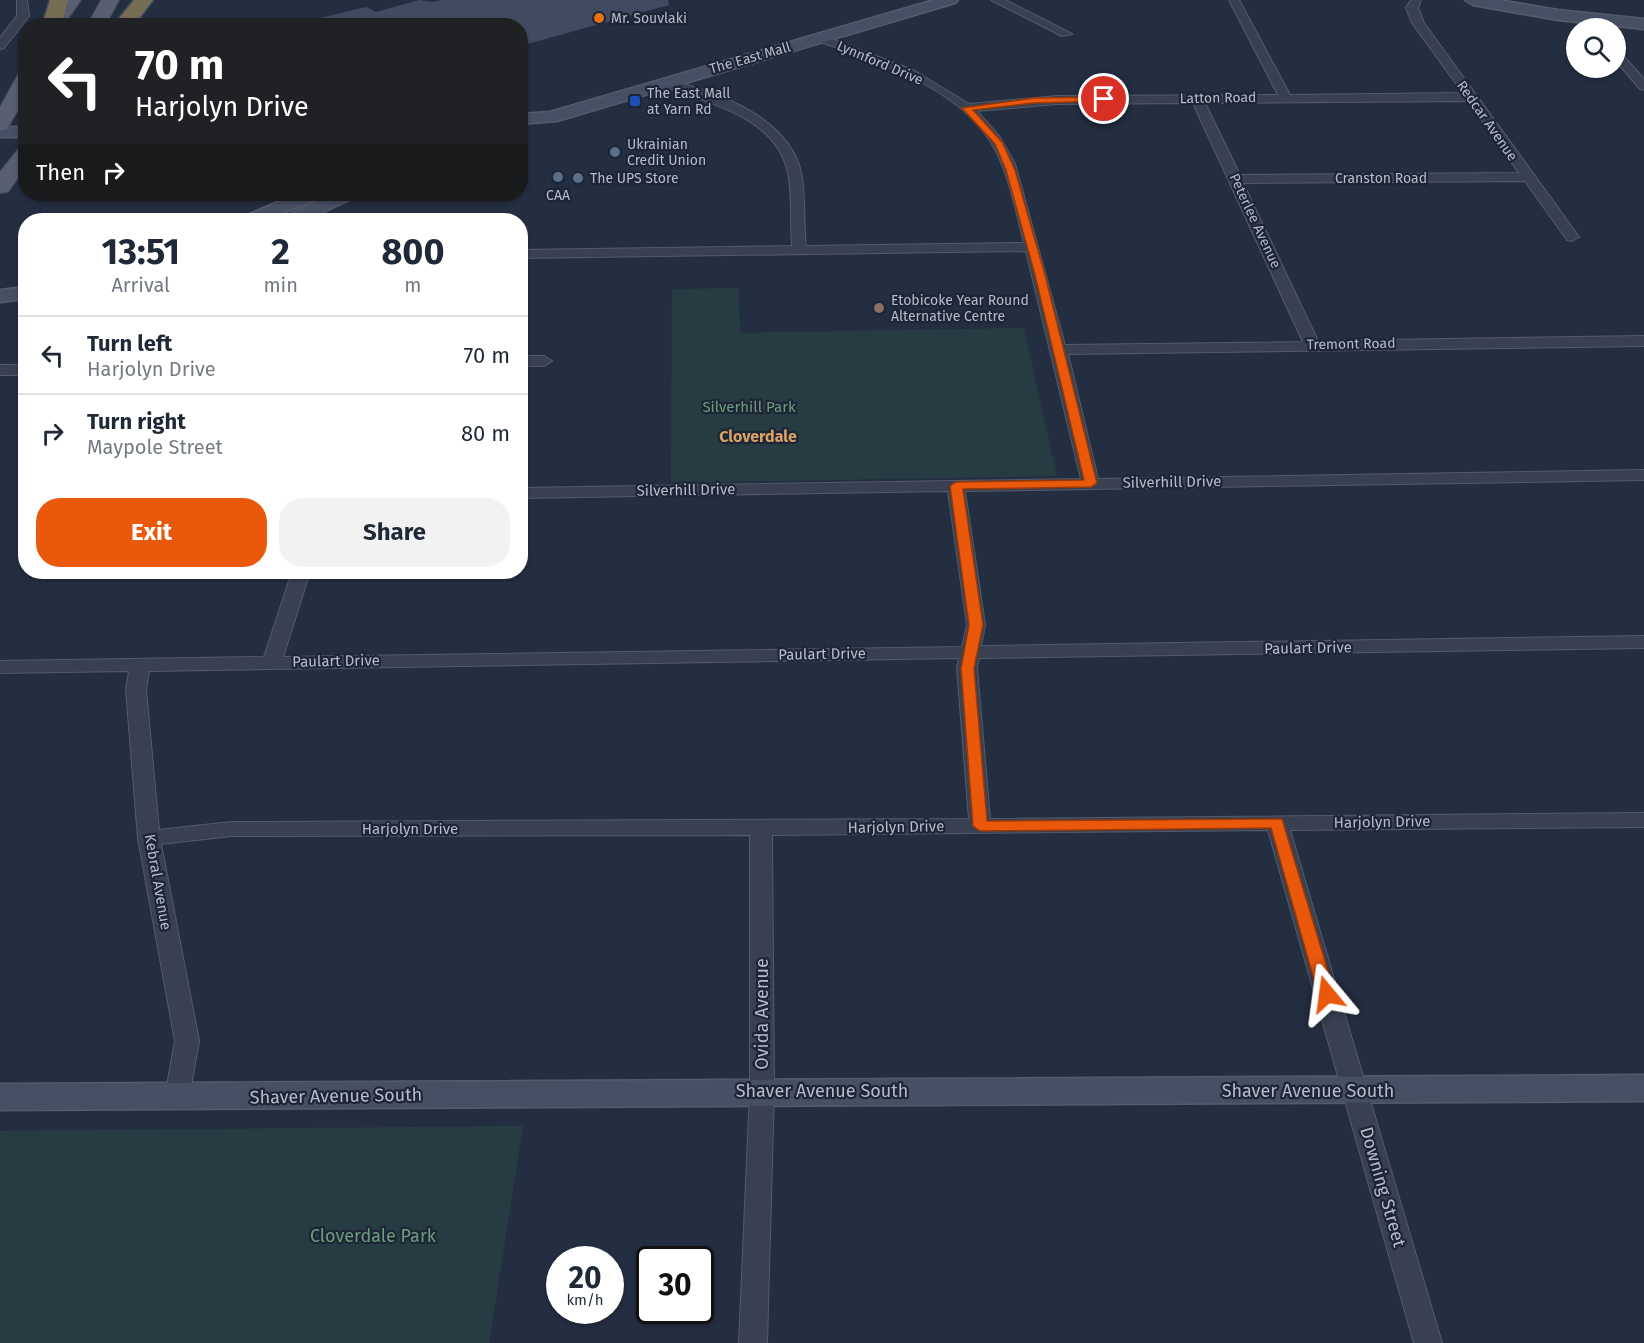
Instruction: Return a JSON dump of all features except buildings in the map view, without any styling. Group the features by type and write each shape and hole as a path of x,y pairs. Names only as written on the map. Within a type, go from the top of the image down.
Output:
{"highway":[{"path":"54,18 59,0"},
{"path":"129,18 144,0"}],"main road":[{"path":"58,18 72,0"},
{"path":"100,18 110,0"},
{"name":"The East Mall","path":"528,118 551,117 950,0"},
{"path":"1473,0 1566,18"},
{"path":"1626,23 1643,23"},
{"path":"18,93 1,126 18,130"},
{"name":"The East Mall","path":"528,127 551,117"},
{"path":"0,187 18,163"},
{"path":"268,213 295,201"},
{"path":"307,213 332,201"},
{"path":"0,296 18,293"},
{"path":"0,307 18,305"},
{"name":"Shaver Avenue South","path":"0,1097 762,1091 1355,1091 1644,1088"}],"street":[{"path":"21,18 22,0"},
{"path":"996,0 1066,34"},
{"path":"1234,0 1285,97"},
{"name":"Redcar Avenue","path":"1416,0 1412,8 1418,23 1572,237"},
{"path":"0,46 18,23"},
{"name":"Lynnford Drive","path":"819,38 917,77 966,108 986,126 999,144 1011,170 1032,247 1091,483"},
{"path":"1626,65 1644,86"},
{"path":"666,83 742,112 755,119 781,141 794,168 798,201 799,249"},
{"name":"Latton Road","path":"966,108 1047,100 1470,97"},
{"name":"Peterlee Avenue","path":"1197,98 1312,344"},
{"name":"Cranston Road","path":"1235,179 1527,177"},
{"path":"528,254 1032,247"},
{"name":"Tremont Road","path":"1059,350 1312,344 1644,341"},
{"path":"528,361 544,361"},
{"path":"0,370 18,370"},
{"name":"Silverhill Drive","path":"528,493 1644,475"},
{"path":"956,486 976,625 967,668 980,826"},
{"path":"272,662 299,579"},
{"name":"Paulart Drive","path":"0,667 1644,642"},
{"name":"Kebral Avenue","path":"140,664 136,690 149,838 187,1041 177,1097"},
{"name":"Harjolyn Drive","path":"149,838 231,829 761,828 1644,819"},
{"name":"Downing Street","path":"1277,823 1428,1343"},
{"name":"Ovida Avenue","path":"753,1343 762,1091 761,828"}],"green space":[{"name":"Silverhill Park","path":"739,288 740,333 1024,328 1057,476 671,483 672,289"},
{"name":"Cloverdale Park","path":"523,1126 489,1343 0,1343 0,1131"}],"place":[{"name":"Mr. Souvlaki","path":"599,18"},
{"name":"The East Mall at Yarn Rd","path":"635,101"},
{"name":"Ukrainian Credit Union","path":"615,152"},
{"name":"CAA","path":"558,177"},
{"name":"The UPS Store","path":"578,178"},
{"name":"Etobicoke Year Round Alternative Centre","path":"879,308"}],"district":[{"name":"Cloverdale","path":"758,436"}],"route":[{"path":"1104,99 1034,101 966,108 986,126 999,144 1011,170 1040,275 1091,483 956,486 976,625 967,668 980,826 1277,823 1327,994"}]}
